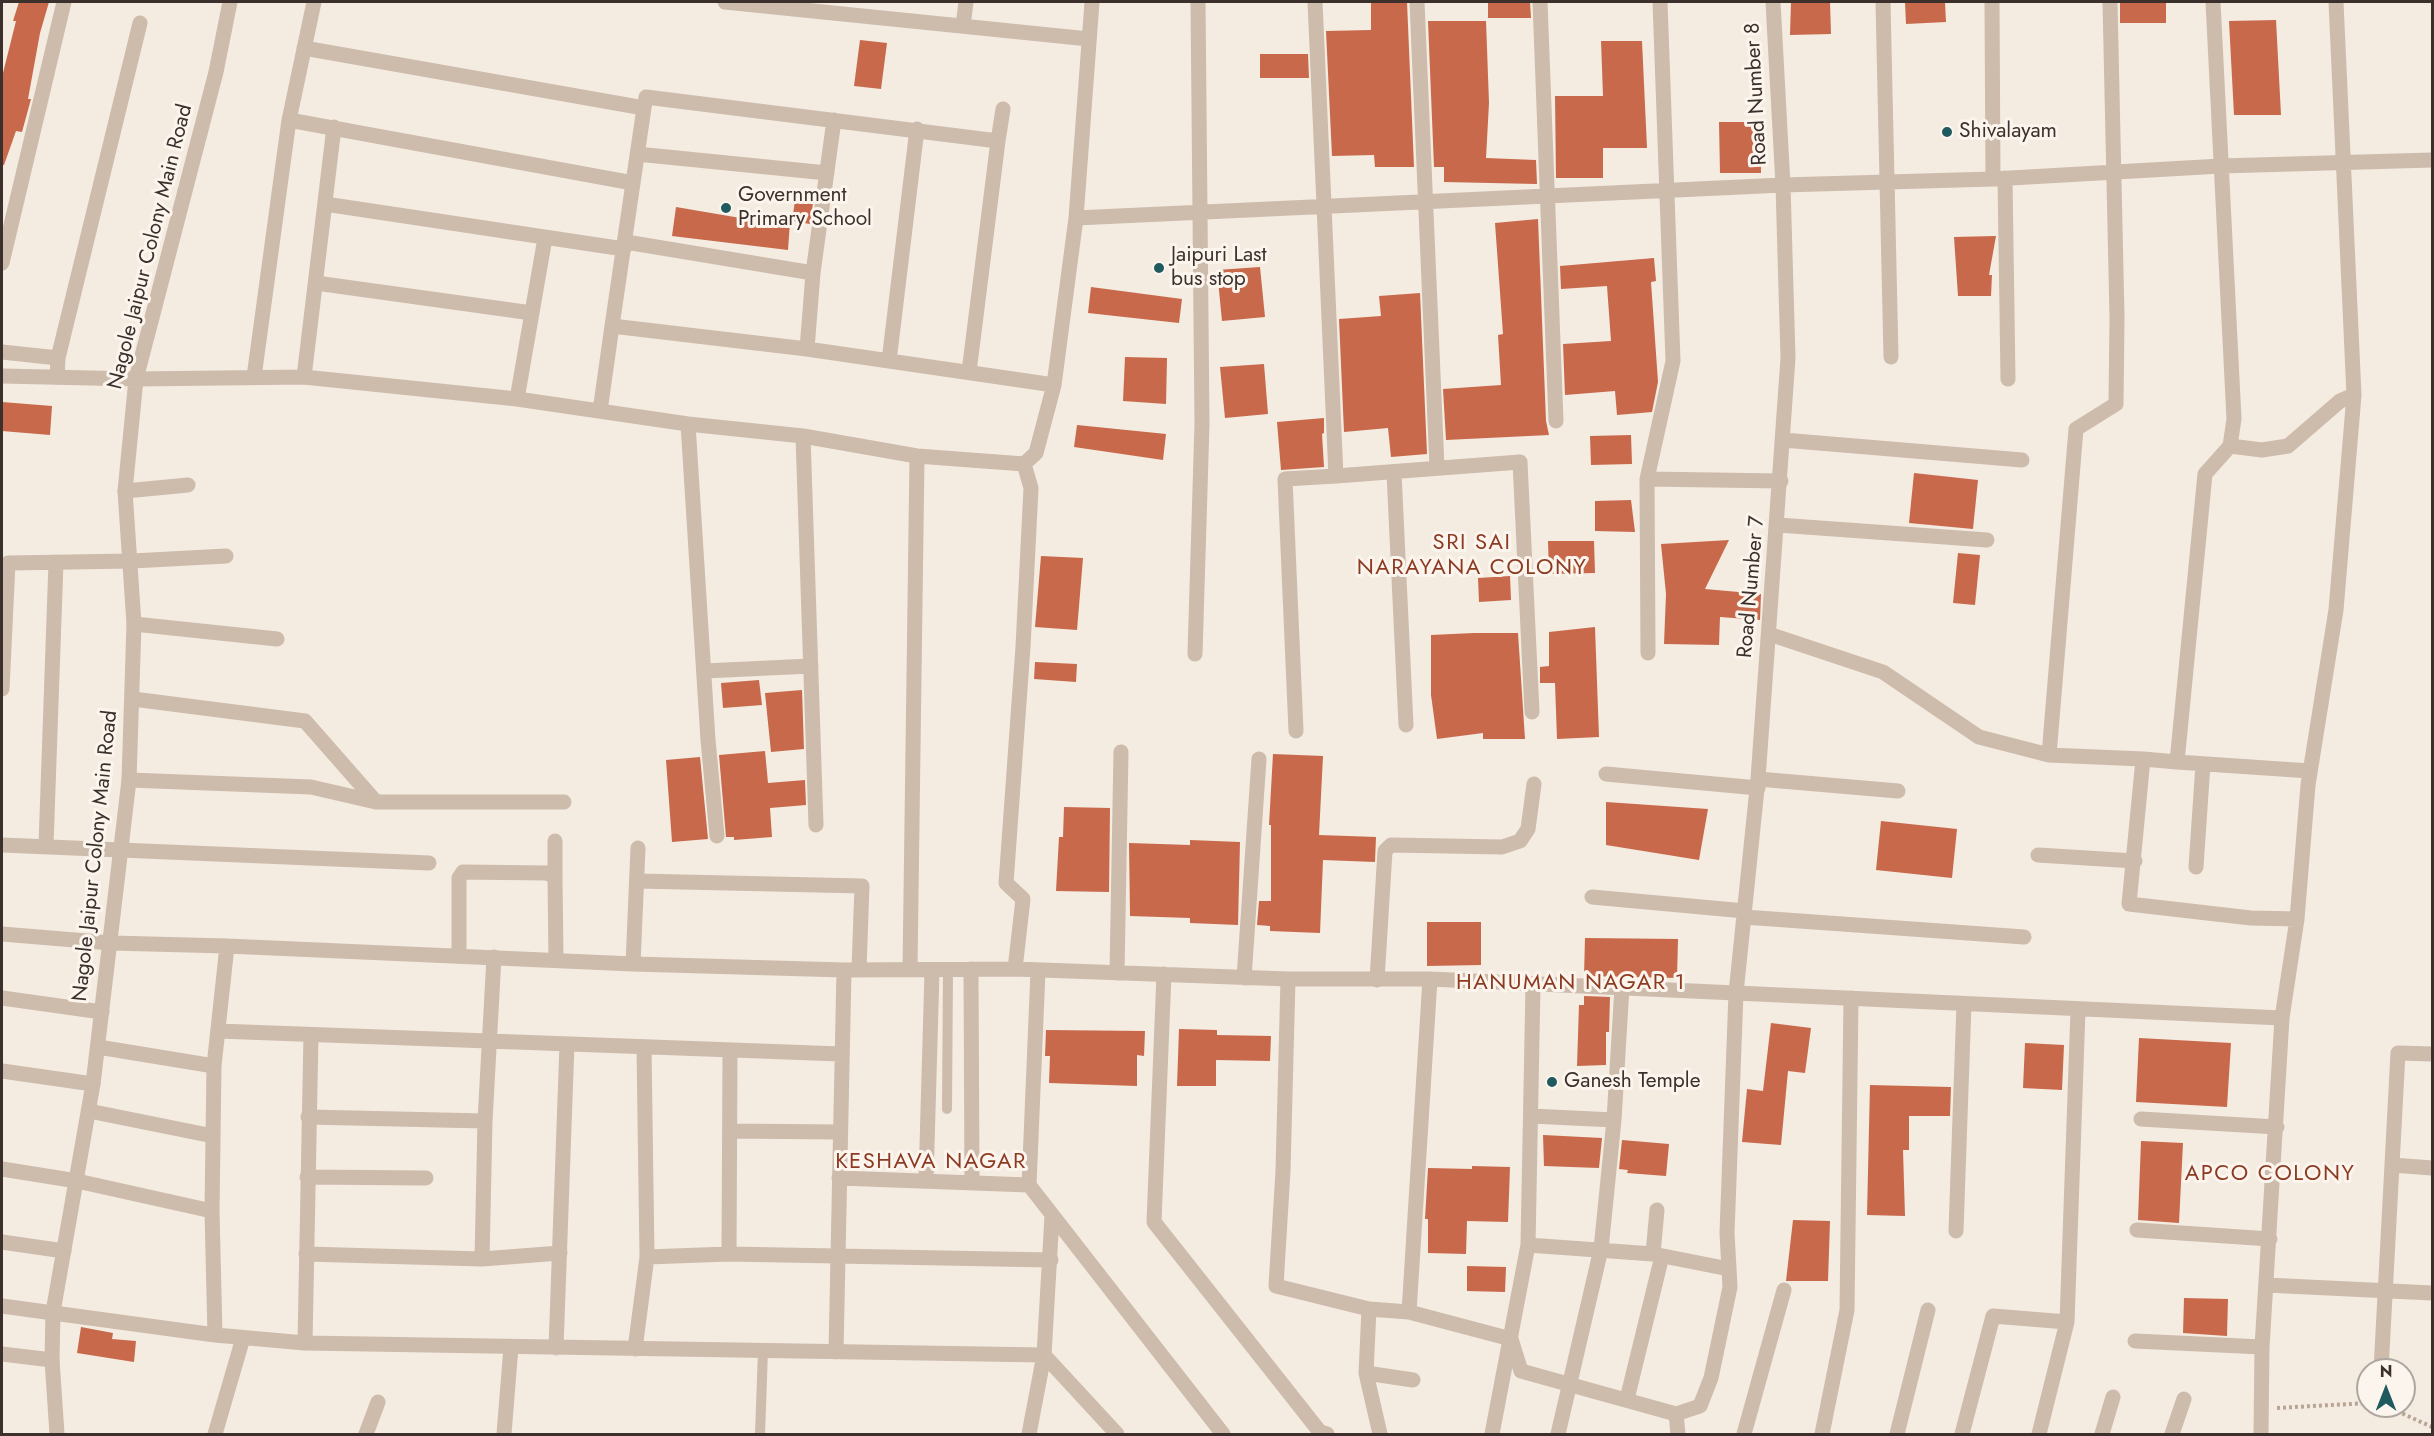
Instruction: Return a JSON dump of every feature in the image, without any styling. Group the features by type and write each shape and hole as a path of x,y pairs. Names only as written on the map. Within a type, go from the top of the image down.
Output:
{"street":[{"path":"2,263 64,2"},
{"name":"Nagole Jaipur Colony Main Road","path":"57,1434 52,1360 53,1312 93,1084 129,780 134,624 132,561 125,491 136,379 216,72 230,2"},
{"path":"254,377 289,120 314,2"},
{"path":"732,2 846,7 963,26 1089,39"},
{"path":"963,26 966,2"},
{"path":"2,376 136,379 304,377 517,399 688,424 803,436 917,456 1024,464 1036,453 1054,384 1076,218 1092,2"},
{"path":"1195,654 1202,424 1202,213 1198,2"},
{"path":"1315,2 1336,476"},
{"path":"1417,2 1437,467"},
{"path":"1540,2 1556,421"},
{"path":"1648,653 1647,479 1673,361 1665,192 1660,2"},
{"name":"Road Number 8","path":"1773,2 1784,185"},
{"path":"1883,2 1892,357"},
{"path":"1992,2 2008,379"},
{"path":"2049,755 2076,429 2116,404 2115,171 2110,2"},
{"path":"2177,762 2205,474 2230,446 2234,419 2213,2"},
{"path":"2261,1434 2262,1347 2282,1018 2297,920 2310,771 2336,610 2355,395 2336,2"},
{"path":"51,377 53,358 140,23"},
{"path":"304,48 644,108"},
{"path":"600,411 646,97 917,129 998,141"},
{"path":"969,372 1003,108"},
{"path":"289,120 633,183"},
{"path":"807,350 813,273 834,120"},
{"path":"304,377 334,127"},
{"path":"889,361 917,129"},
{"path":"637,154 827,173"},
{"path":"1076,218 1784,185 1999,179 2221,166 2433,160"},
{"name":"Road Number 7","path":"1676,1414 1700,1406 1711,1378 1730,1287 1727,1233 1736,993 1758,783 1788,358 1784,185"},
{"path":"325,204 545,238 625,245 813,273"},
{"path":"517,399 545,238"},
{"path":"316,283 532,313"},
{"path":"612,326 1054,384"},
{"path":"2,352 53,358"},
{"path":"2230,446 2262,450 2288,446 2340,400 2355,395"},
{"path":"688,424 717,836"},
{"path":"803,436 816,825"},
{"path":"1783,440 2022,460"},
{"path":"910,969 917,456"},
{"path":"1296,730 1285,479 1394,473 1437,467 1520,462 1532,712"},
{"path":"1015,969 1023,899 1006,883 1023,647 1031,488 1024,464"},
{"path":"1394,473 1406,725"},
{"path":"1647,479 1781,481"},
{"path":"125,491 188,485"},
{"path":"1778,525 1987,540"},
{"path":"2,689 8,563 132,561 226,556"},
{"path":"46,845 56,562"},
{"path":"134,624 277,639"},
{"path":"1769,634 1883,672 1979,737 2049,755 2310,771"},
{"path":"704,671 811,666"},
{"path":"132,699 305,721 376,802"},
{"path":"1117,973 1121,752"},
{"path":"1244,978 1258,759"},
{"path":"2143,759 2135,861 2129,904 2251,918 2297,920"},
{"path":"2196,867 2203,764"},
{"path":"1606,774 1898,791"},
{"path":"129,780 311,787 376,802 564,802"},
{"path":"1377,980 1384,851 1391,845 1502,847 1520,841 1528,829 1534,784"},
{"path":"555,841 556,960"},
{"path":"2,844 429,863"},
{"path":"633,963 638,848"},
{"path":"2038,855 2135,861"},
{"path":"459,956 459,878 463,872 547,873 555,877"},
{"path":"638,881 862,886 841,1054 836,1352"},
{"path":"1592,897 1744,914 2024,938"},
{"path":"2,934 111,944 227,946 633,963 852,969 1015,969 1288,979 1430,979 2282,1018"},
{"path":"214,1335 212,1211 214,1066 227,946"},
{"path":"482,1258 485,1121 494,957"},
{"path":"971,969 972,1182"},
{"path":"926,1181 940,970"},
{"path":"1038,971 1029,1185 1223,1434"},
{"path":"1164,974 1154,1222 1320,1432 1327,1434"},
{"path":"1288,979 1283,1172 1276,1286 1369,1309 1409,1312 1511,1339"},
{"path":"1409,1312 1430,979"},
{"path":"1492,1434 1528,1245 1533,985"},
{"path":"1558,1434 1601,1249 1614,1120 1622,987"},
{"path":"2,998 102,1012"},
{"path":"1822,1434 1847,1310 1851,998"},
{"path":"1956,1232 1964,1004"},
{"path":"2039,1434 2067,1322 2078,1010"},
{"path":"218,1031 841,1054"},
{"path":"305,1343 311,1035"},
{"path":"556,1348 567,1044"},
{"path":"98,1047 214,1066"},
{"path":"635,1349 646,1257 644,1047"},
{"path":"729,1051 729,1254"},
{"path":"2382,1358 2398,1053 2433,1054"},
{"path":"2,1071 93,1084"},
{"path":"89,1111 213,1136"},
{"path":"1531,1116 1614,1120"},
{"path":"308,1117 485,1121"},
{"path":"2141,1119 2277,1127"},
{"path":"730,1131 840,1132"},
{"path":"2392,1165 2433,1168"},
{"path":"2,1169 77,1181 212,1211"},
{"path":"307,1178 426,1178"},
{"path":"839,1178 1029,1185"},
{"path":"1627,1399 1658,1255 1657,1210"},
{"path":"1029,1434 1044,1355 1052,1216"},
{"path":"2137,1230 2270,1239"},
{"path":"2,1242 64,1251"},
{"path":"1528,1245 1658,1255 1729,1269"},
{"path":"306,1254 482,1258 560,1253"},
{"path":"646,1257 729,1254 838,1258 1051,1260"},
{"path":"2266,1285 2433,1293"},
{"path":"1744,1434 1784,1290"},
{"path":"2,1306 214,1335 305,1343 1044,1355 1117,1434"},
{"path":"1369,1309 1366,1373 1380,1434"},
{"path":"1897,1434 1928,1310"},
{"path":"1962,1434 1993,1316 2067,1322"},
{"path":"214,1434 243,1338"},
{"path":"1511,1339 1521,1371 1676,1414 1678,1434"},
{"path":"2135,1341 2262,1347"},
{"path":"504,1434 511,1347"},
{"path":"2,1354 52,1360"},
{"path":"1366,1373 1413,1380"},
{"path":"2102,1434 2113,1397"},
{"path":"2172,1434 2184,1399"},
{"path":"366,1434 378,1402"},
{"path":"1097,1434 1101,1418"}],"lane":[{"path":"940,970 947,1109"},
{"path":"760,1434 762,1351"}],"path":[{"path":"2262,1410 2356,1404"},
{"path":"2413,1418 2433,1427"}],"building":[{"path":"19,2 49,2 40,33 28,99 31,99 22,132 16,131 4,165 2,165 2,77"},
{"path":"1371,2 1407,2 1414,167 1375,167 1374,155 1332,156 1326,31 1371,30"},
{"path":"1488,2 1530,2 1531,18 1488,18"},
{"path":"1791,2 1830,2 1831,34 1790,35"},
{"path":"1905,2 1945,2 1946,22 1906,24"},
{"path":"2120,3 2166,3 2166,23 2120,23"},
{"path":"2276,20 2281,115 2234,115 2229,21"},
{"path":"1428,21 1486,21 1489,103 1486,158 1536,160 1537,184 1444,182 1444,167 1434,167"},
{"path":"860,40 887,43 881,89 854,86"},
{"path":"1601,41 1642,41 1647,148 1603,148 1603,178 1556,178 1555,96 1603,96"},
{"path":"1260,54 1308,54 1309,78 1260,78"},
{"path":"1719,122 1760,122 1761,173 1720,173"},
{"path":"796,194 814,196 810,224 792,221"},
{"path":"676,207 758,221 790,222 788,250 672,236"},
{"path":"1538,219 1546,421 1549,435 1446,440 1443,389 1501,385 1498,335 1503,334 1495,223"},
{"path":"1996,236 1989,275 1992,275 1991,296 1958,296 1954,237"},
{"path":"1654,258 1656,281 1651,282 1658,382 1652,412 1617,415 1615,391 1565,395 1563,344 1611,341 1607,286 1561,289 1560,266"},
{"path":"1260,267 1265,317 1222,321 1217,270"},
{"path":"1091,287 1182,299 1179,323 1088,313"},
{"path":"1420,293 1427,454 1391,457 1388,428 1344,432 1339,319 1381,316 1379,296"},
{"path":"1125,357 1167,358 1166,404 1123,401"},
{"path":"1264,364 1268,414 1225,418 1220,367"},
{"path":"2,402 52,406 50,435 2,431"},
{"path":"1324,418 1324,433 1322,434 1324,467 1281,470 1277,422"},
{"path":"1077,425 1166,434 1163,460 1074,447"},
{"path":"1631,435 1632,464 1591,465 1590,436"},
{"path":"1914,473 1978,480 1973,529 1909,523"},
{"path":"1631,500 1635,532 1595,531 1595,501"},
{"path":"1729,540 1705,589 1761,594 1760,620 1720,617 1719,645 1664,644 1666,594 1661,544"},
{"path":"1548,541 1594,541 1595,573 1549,574"},
{"path":"1958,553 1980,555 1975,605 1953,603"},
{"path":"1041,556 1083,558 1077,630 1035,627"},
{"path":"1510,576 1511,600 1479,602 1478,578"},
{"path":"1595,627 1599,737 1557,739 1555,683 1540,683 1540,667 1549,666 1549,632"},
{"path":"1518,633 1525,739 1483,739 1483,733 1437,739 1431,695 1431,635"},
{"path":"1035,662 1077,664 1076,682 1034,679"},
{"path":"759,680 762,705 723,708 721,683"},
{"path":"802,690 804,749 771,752 765,693"},
{"path":"765,751 768,783 805,780 806,805 770,808 772,837 734,840 734,837 726,837 719,755"},
{"path":"1273,754 1323,756 1319,835 1376,837 1375,862 1323,860 1320,933 1270,931 1270,926 1257,925 1259,901 1271,901 1271,825 1269,825"},
{"path":"700,757 708,839 672,842 666,760"},
{"path":"1606,802 1708,809 1699,860 1606,845"},
{"path":"1064,807 1110,808 1109,892 1056,891 1059,837 1063,837"},
{"path":"1881,821 1957,829 1952,878 1876,870"},
{"path":"1190,840 1240,842 1238,925 1190,923 1190,918 1130,916 1129,843 1190,845"},
{"path":"1427,922 1481,922 1481,965 1427,966"},
{"path":"1585,938 1678,939 1677,978 1584,976"},
{"path":"1584,996 1610,997 1609,1032 1606,1032 1606,1065 1577,1066 1579,1005 1584,1005"},
{"path":"1771,1023 1811,1028 1805,1073 1788,1071 1781,1145 1742,1142 1747,1089 1763,1091"},
{"path":"1179,1029 1217,1030 1217,1035 1271,1036 1270,1061 1216,1060 1216,1086 1177,1086"},
{"path":"1046,1030 1145,1031 1144,1056 1137,1055 1137,1086 1049,1083 1050,1056 1045,1056"},
{"path":"2139,1038 2231,1043 2227,1107 2136,1102"},
{"path":"2025,1043 2064,1045 2062,1090 2023,1088"},
{"path":"1870,1085 1951,1087 1950,1116 1909,1116 1909,1150 1903,1150 1905,1216 1867,1215"},
{"path":"1543,1135 1602,1138 1599,1168 1544,1166"},
{"path":"1622,1140 1669,1144 1666,1176 1627,1173 1628,1170 1619,1169"},
{"path":"2141,1141 2183,1143 2179,1223 2138,1220"},
{"path":"1472,1166 1510,1167 1508,1222 1467,1221 1466,1254 1428,1253 1428,1219 1425,1219 1428,1168 1472,1169"},
{"path":"1793,1220 1830,1221 1828,1281 1786,1281"},
{"path":"1467,1266 1506,1267 1505,1292 1467,1291"},
{"path":"2184,1298 2228,1299 2227,1336 2183,1333"},
{"path":"81,1327 113,1333 112,1339 136,1341 134,1362 77,1353"}],"place":[{"name":"Shivalayam","path":"1947,132"},
{"name":"Government Primary School","path":"726,208"},
{"name":"Jaipuri Last bus stop","path":"1159,268"},
{"name":"Ganesh Temple","path":"1552,1082"}],"district":[{"name":"SRI SAI NARAYANA COLONY","path":"1472,556"},
{"name":"HANUMAN NAGAR 1","path":"1571,984"},
{"name":"KESHAVA NAGAR","path":"931,1163"},
{"name":"APCO COLONY","path":"2270,1175"}]}
